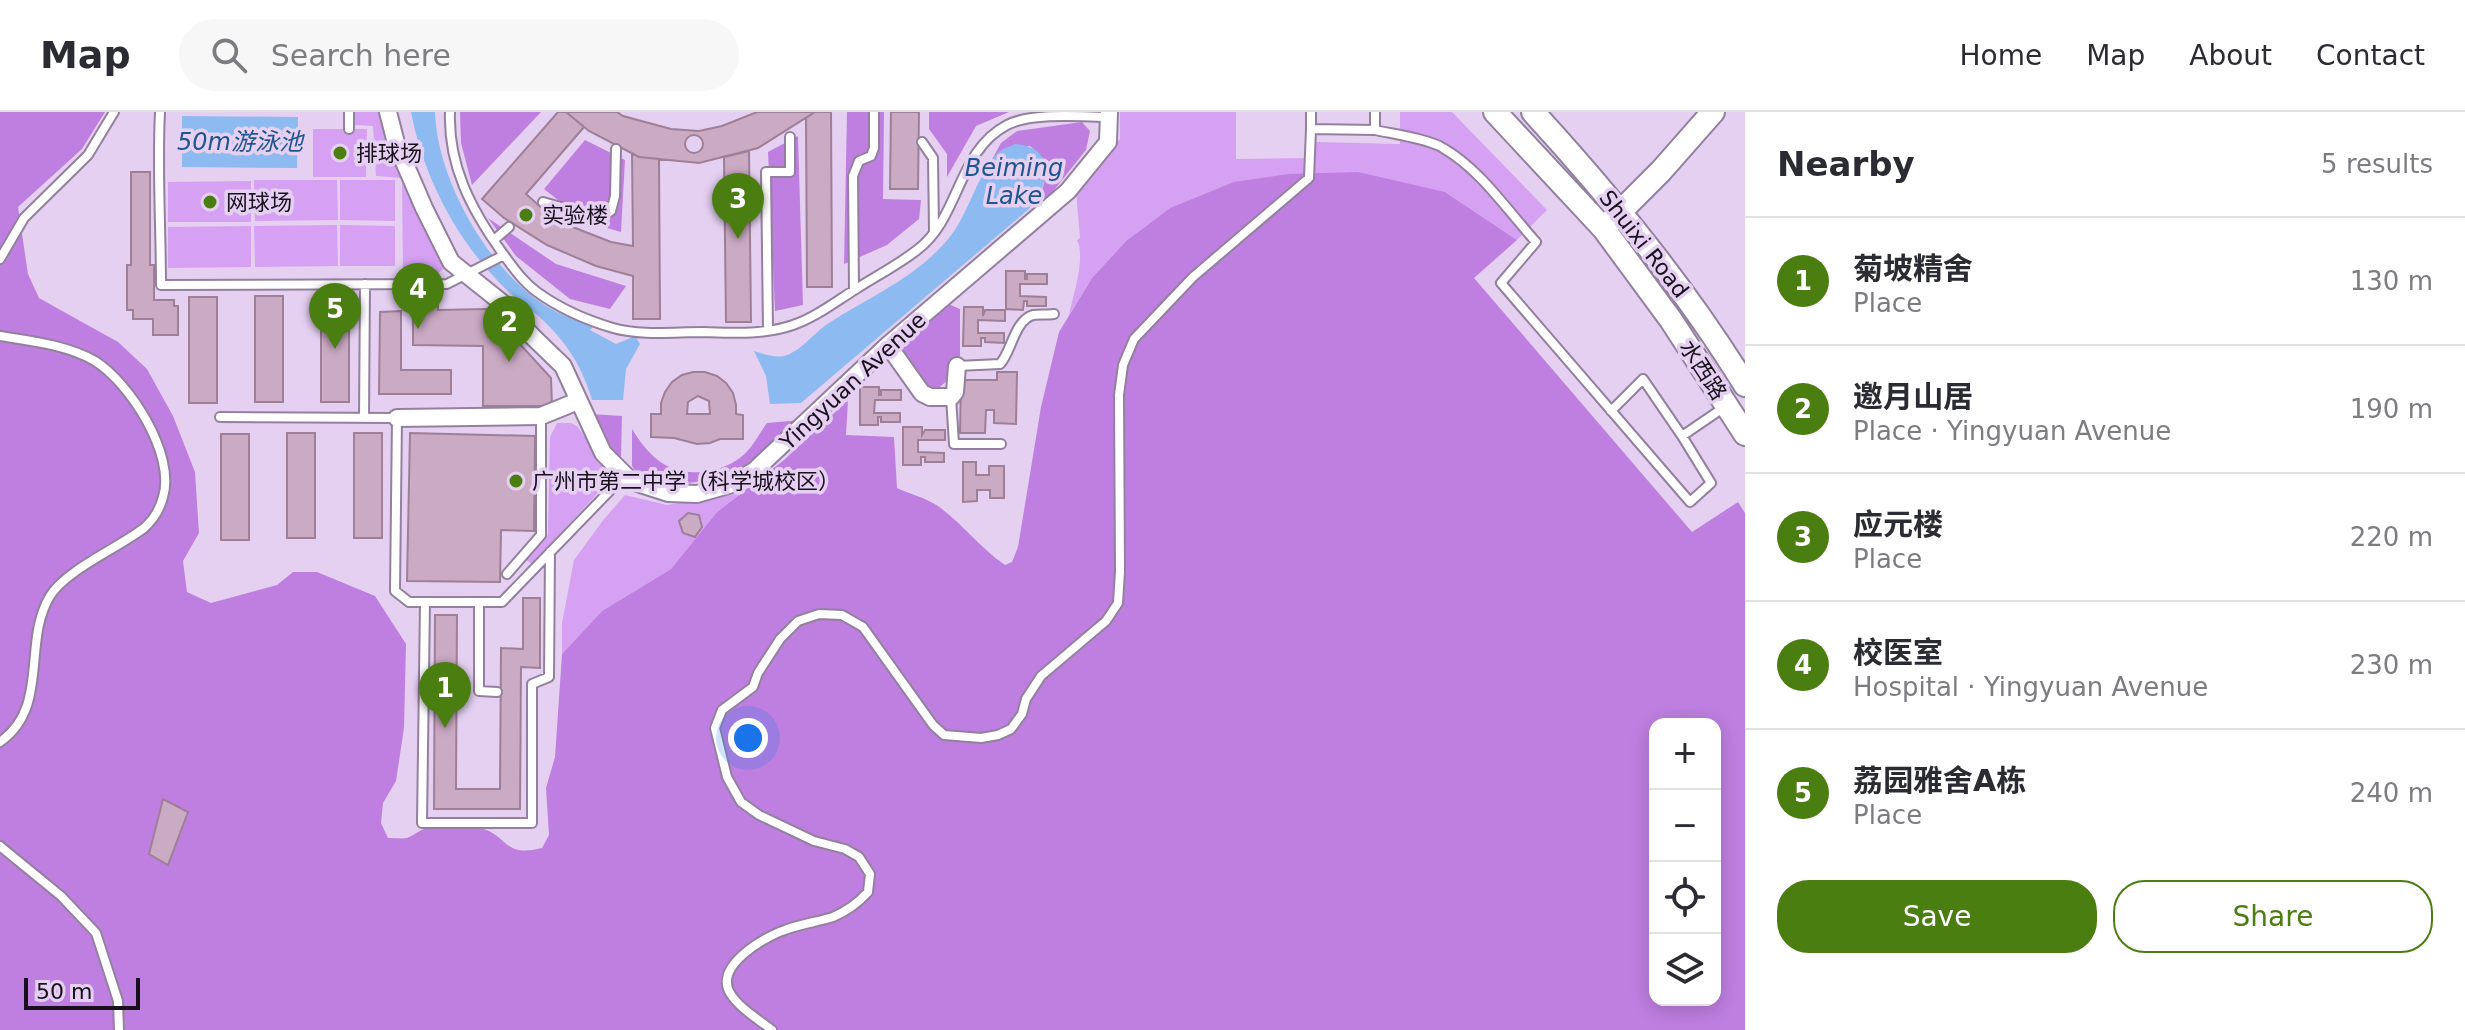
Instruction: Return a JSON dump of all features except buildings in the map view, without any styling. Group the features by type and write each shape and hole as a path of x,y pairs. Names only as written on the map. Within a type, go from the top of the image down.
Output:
{"main road":[{"name":"Shuixi Road","path":"1495,112 1604,229"},
{"name":"Shuixi Road","path":"1533,112 1666,268 1745,385"},
{"path":"1604,229 1713,112"},
{"name":"水西路","path":"1604,229 1671,320 1745,434"}],"street":[{"name":"Yingyuan Avenue","path":"388,112 396,143 451,262 501,302 563,366 603,453 631,481 668,493 697,494 732,484 754,471 888,345 1068,191 1108,142 1109,114"},
{"path":"888,345 922,393 930,397 951,397 955,392 957,366"},
{"path":"397,418 541,416 578,401"}],"lane":[{"path":"0,259 24,218 88,155 114,112"},
{"path":"160,112 161,285 447,284 504,255"},
{"path":"349,112 349,129"},
{"path":"450,112 454,155 477,216 515,270 535,291 558,306 615,329 635,332 756,333 791,326 817,315 920,248 942,222 971,159 1008,124 1034,118 1109,114"},
{"path":"854,290 853,176 859,161 871,156 874,148 874,112"},
{"path":"772,1030 737,1002 728,990 730,968 742,955 782,931 834,916 857,904 868,892 870,874 859,857 845,849 814,841 759,815 741,802 727,777 715,728 722,710 753,687 758,673 780,639 798,621 819,614 842,615 863,627 933,725 944,735 981,738 1011,729 1041,676 1106,621 1118,603 1119,395 1123,365 1134,339 1193,277 1309,178 1311,112"},
{"path":"1375,112 1375,130"},
{"path":"1311,129 1375,130 1441,146 1485,181 1536,242 1501,283 1611,411 1690,502 1711,483 1643,379 1611,411"},
{"path":"768,330 766,172 790,172 790,137"},
{"path":"922,142 933,158 934,232"},
{"path":"543,202 600,218 611,211 615,196 616,149"},
{"path":"494,240 509,227"},
{"path":"364,418 365,284"},
{"path":"957,366 1000,364 1025,320 1033,315 1054,314"},
{"path":"0,336 76,353 111,373 131,395 154,434 163,459 164,495 153,520 59,583 48,599 39,627 27,709 17,728 0,742"},
{"path":"951,397 954,444 1001,444"},
{"path":"1682,436 1727,406"},
{"path":"507,574 541,535 541,416"},
{"path":"220,417 397,418 395,591 409,602 502,602 625,475"},
{"path":"425,602 422,823 532,823 528,692 532,684 549,677 550,552"},
{"path":"479,602 479,691 497,692"},
{"path":"0,846 61,896 96,933 118,1001 119,1030"}],"shaded area":[{"path":"0,112 105,112 82,149 18,207 28,274 39,298 118,342 147,369 173,416 195,472 199,533 183,561 187,592 211,603 277,585 293,572 317,572 375,596 406,644 404,728 396,781 383,803 381,823 388,838 407,838 430,828 468,826 489,831 512,848 520,850 542,848 549,835 546,788 555,757 562,654 602,611 671,569 717,512 784,460 848,400 846,435 894,437 897,488 938,506 1005,565 1012,562 1018,547 1041,407 1059,332 1092,278 1126,241 1170,208 1234,182 1289,174 1358,172 1445,192 1517,240 1474,278 1692,532 1738,502 1745,513 1745,1030 0,1030"},
{"path":"355,112 382,112 444,259 444,268 434,277 403,276 402,178 376,176 373,126 355,125"},
{"path":"460,112 541,112 472,185 461,143"},
{"path":"847,112 884,112 883,199 921,200 919,219 887,245 844,264"},
{"path":"929,112 1009,112 976,126 947,177 947,154 929,129"},
{"path":"1120,112 1236,112 1236,159 1315,158 1316,142 1400,144 1400,112 1452,112 1547,210 1517,240 1445,192 1170,208 1126,241 1092,278 1069,315 1080,256 1076,190 1120,139"},
{"path":"1082,122 1090,131 1086,150 1050,195 1037,205 1046,173 1038,153 1030,146 1001,151 989,165 1001,143 1017,131"},
{"name":"排球场","path":"313,129 367,129 366,177 313,177"},
{"path":"798,136 803,305 775,311 768,152"},
{"path":"585,140 625,160 621,232 586,222 544,189"},
{"name":"网球场","path":"254,180 337,180 338,220 255,221"},
{"name":"排球场","path":"340,180 395,180 395,221 340,220"},
{"name":"网球场","path":"251,181 251,222 168,222 168,182"},
{"path":"488,218 556,264 626,286 610,309 570,299 516,256"},
{"name":"网球场","path":"337,225 338,266 255,267 254,226"},
{"name":"排球场","path":"340,225 395,226 395,266 340,266"},
{"name":"网球场","path":"251,226 251,267 168,268 168,227"},
{"path":"946,303 960,309 960,358 950,360 948,380 935,391 926,388 898,347"},
{"path":"591,414 622,416 621,457 607,449"},
{"path":"801,420 759,463 718,479 674,485 640,478 632,466 632,429 652,455 668,467 701,472 722,468 741,457 767,423"},
{"path":"557,423 577,426 606,467 608,482 532,564 525,559 548,535 550,437"},
{"path":"741,493 717,512 671,569 602,611 562,654 562,623 574,560 625,495 667,505"}],"water":[{"path":"411,112 435,112 438,138 455,192 485,245 522,288 555,311 594,326 590,330 616,344 635,336 640,344 626,369 623,400 592,400 576,361 560,339 511,294 460,234 425,163"},
{"name":"50m游泳池","path":"182,116 298,117 297,168 182,167"},
{"name":"Beiming Lake","path":"1015,144 1029,147 1044,159 1045,178 1030,208 801,403 770,404 766,376 754,351 776,356 790,354 829,323 923,264 956,228 992,160"}],"place":[{"name":"排球场","path":"340,153"},
{"name":"网球场","path":"210,202"},
{"name":"实验楼","path":"526,215"},
{"name":"应元楼","path":"738,239"},
{"name":"校医室","path":"418,329"},
{"name":"荔园雅舍A栋","path":"335,349"},
{"name":"邀月山居","path":"509,362"},
{"name":"广州市第二中学（科学城校区）","path":"516,481"},
{"name":"菊坡精舍","path":"445,728"}]}
